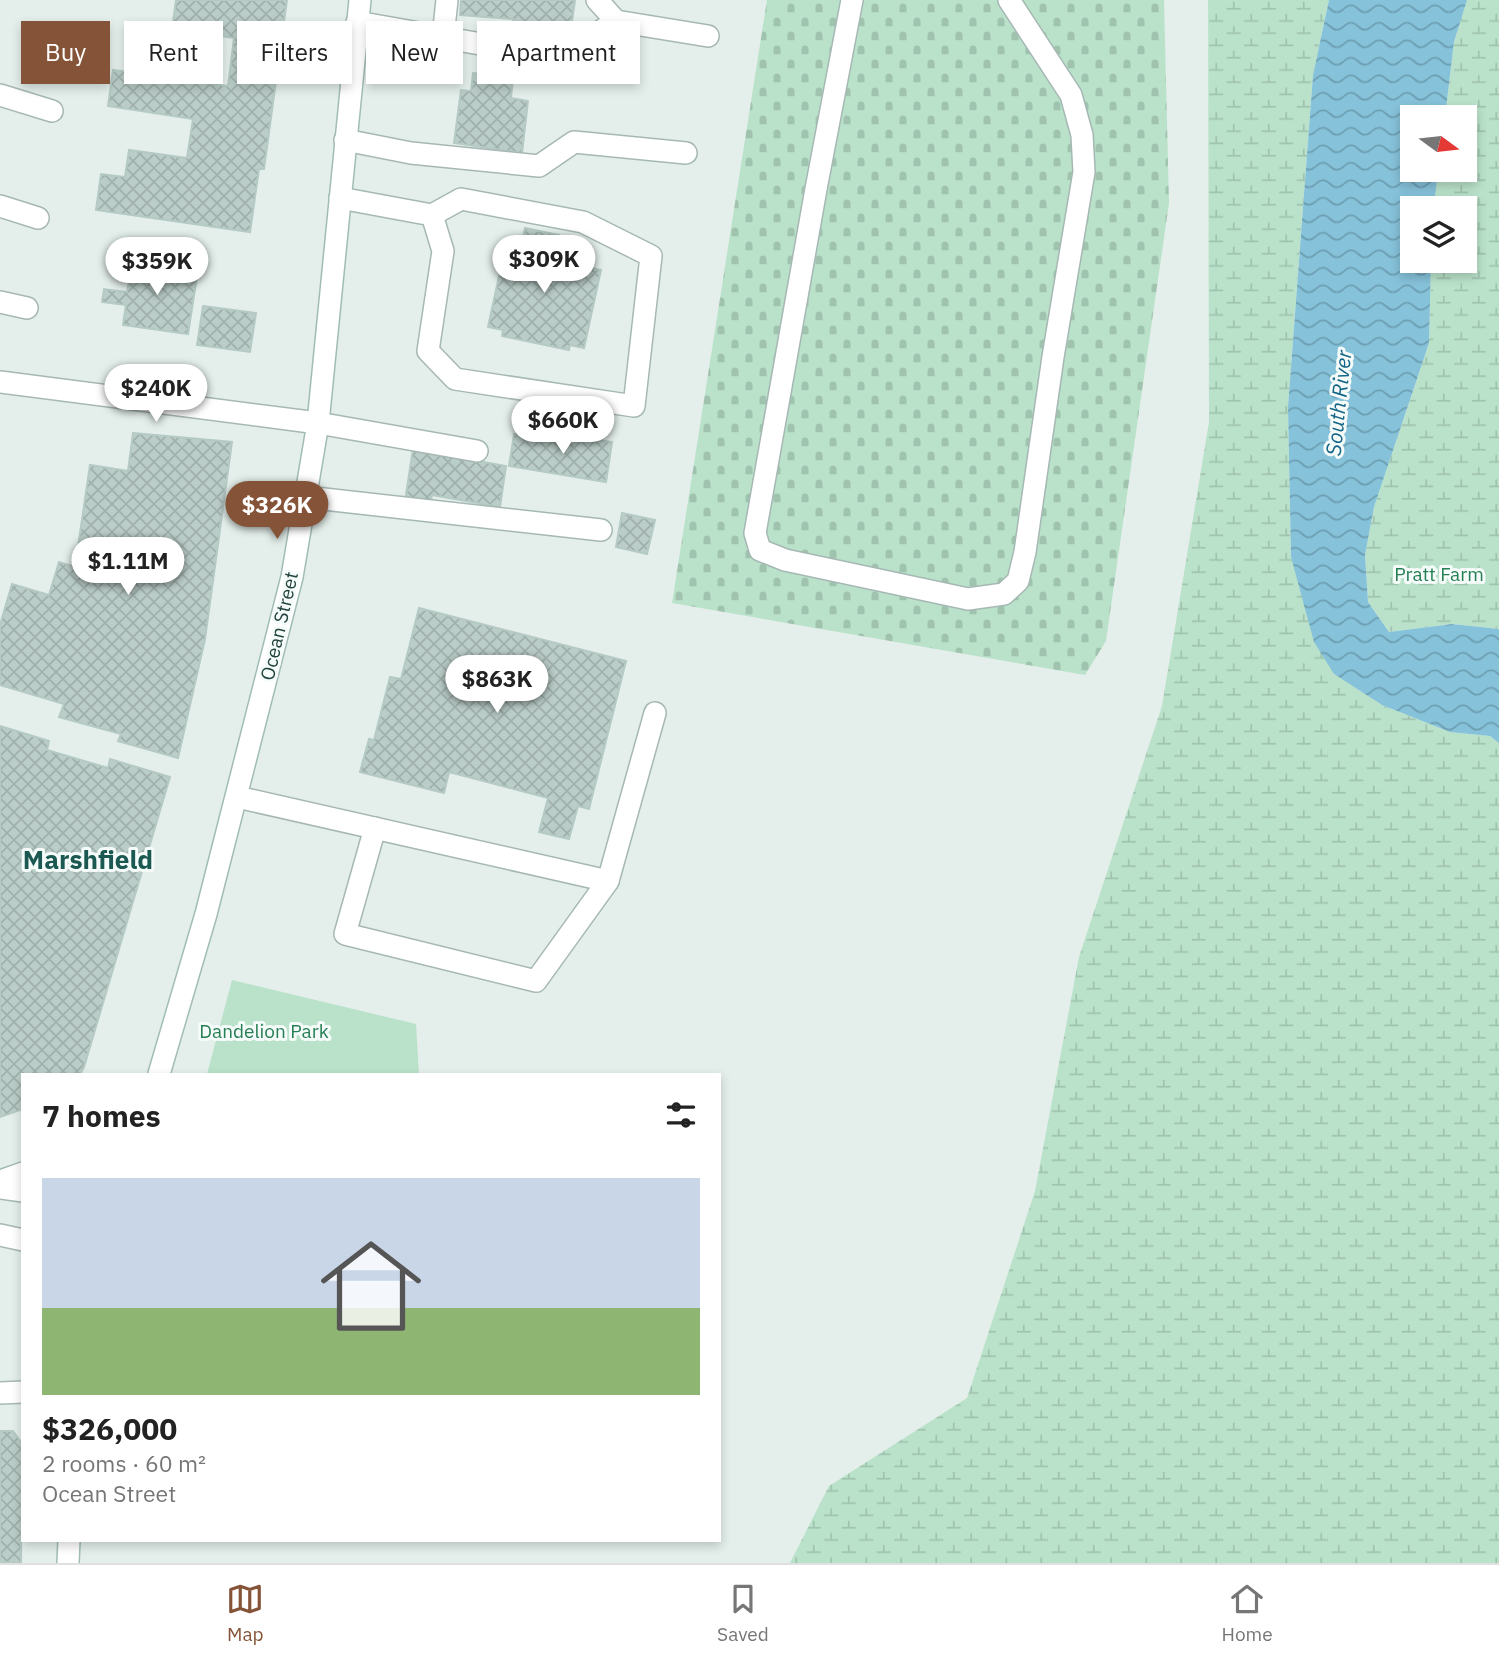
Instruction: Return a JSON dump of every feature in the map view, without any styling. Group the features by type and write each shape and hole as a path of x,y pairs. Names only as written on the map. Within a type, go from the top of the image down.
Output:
{"main road":[{"name":"Ocean Street","path":"158,1070 206,914 292,578 318,423 360,0"},
{"path":"445,21 447,0"},
{"path":"597,0 615,21"},
{"path":"852,0 755,533 760,550 785,560 968,599 1004,594 1017,580 1025,552 1052,357 1084,172 1082,135 1071,95 1009,0"},
{"path":"357,22 366,24"},
{"path":"640,25 708,36"},
{"path":"0,95 52,111"},
{"path":"345,140 411,153 539,166 574,142 686,153"},
{"path":"340,198 432,215 461,200 583,222 651,256 634,406 455,379 428,351 443,251 432,215"},
{"path":"0,206 38,218"},
{"path":"0,303 27,309"},
{"path":"0,382 318,423 477,451"},
{"path":"306,498 601,530"},
{"path":"375,828 345,933 537,981 608,881 654,713"},
{"path":"237,797 608,881"},
{"path":"0,1181 21,1174"},
{"path":"0,1188 21,1191"},
{"path":"0,1235 21,1240"},
{"path":"0,1392 21,1392"},
{"path":"68,1563 69,1542"}],"green space":[{"path":"767,0 1164,0 1169,203 1106,641 1085,675 672,603"},
{"path":"1208,0 1329,0 1313,75 1288,407 1291,557 1334,674 1382,705 1450,732 1490,736 1499,743 1499,1563 790,1563 829,1486 967,1398 1035,1191 1079,957 1162,706 1209,422"},
{"name":"Pratt Farm","path":"1467,0 1499,0 1499,629 1452,624 1389,632 1368,602 1365,555 1374,507 1429,343 1431,273 1477,273 1477,196 1435,196 1437,182 1477,182 1477,105 1446,105 1454,42"},
{"name":"Dandelion Park","path":"232,980 416,1024 419,1073 207,1073"}],"water":[{"name":"South River","path":"1329,0 1467,0 1454,42 1446,105 1400,105 1400,182 1437,182 1435,196 1400,196 1400,273 1431,273 1429,343 1374,507 1365,555 1368,602 1389,632 1452,624 1499,629 1499,743 1490,736 1450,732 1382,705 1334,674 1314,642 1291,557 1288,407 1313,75"}],"building":[{"path":"176,0 287,0 284,21 237,21 237,84 276,84 264,169 259,169 250,232 96,210 101,174 125,177 129,150 187,158 193,119 108,106 113,70 124,72 124,84 228,86 234,38 223,36 223,21 173,21"},
{"path":"461,0 575,0 572,21 513,21 460,15"},
{"path":"473,73 477,74 477,84 512,84 511,98 528,101 522,153 454,143 461,90 471,91"},
{"path":"525,228 559,235 554,259 601,270 584,348 570,345 569,350 502,336 503,330 488,327 504,253 519,256"},
{"path":"133,261 198,270 188,334 123,325 126,305 102,302 104,289 127,292"},
{"path":"203,306 256,313 250,352 197,345"},
{"path":"542,431 612,442 606,482 509,466 514,434 541,440"},
{"path":"133,433 232,442 205,639 178,758 118,741 121,734 59,717 64,704 0,685 0,625 12,584 49,595 59,562 75,567 90,465 128,471"},
{"path":"413,449 506,466 500,507 432,495 430,505 405,501"},
{"path":"622,513 655,520 647,554 616,547"},
{"path":"419,608 626,661 589,809 578,806 569,839 539,832 548,798 449,772 444,793 360,772 369,739 374,740 390,677 401,679"},
{"path":"0,726 49,741 47,750 108,768 110,759 170,777 84,1067 81,1073 21,1073 21,1110 0,1117"},
{"path":"0,1431 13,1431 21,1442 21,1563 0,1562"}],"district":[{"name":"Marshfield","path":"88,859"}]}
